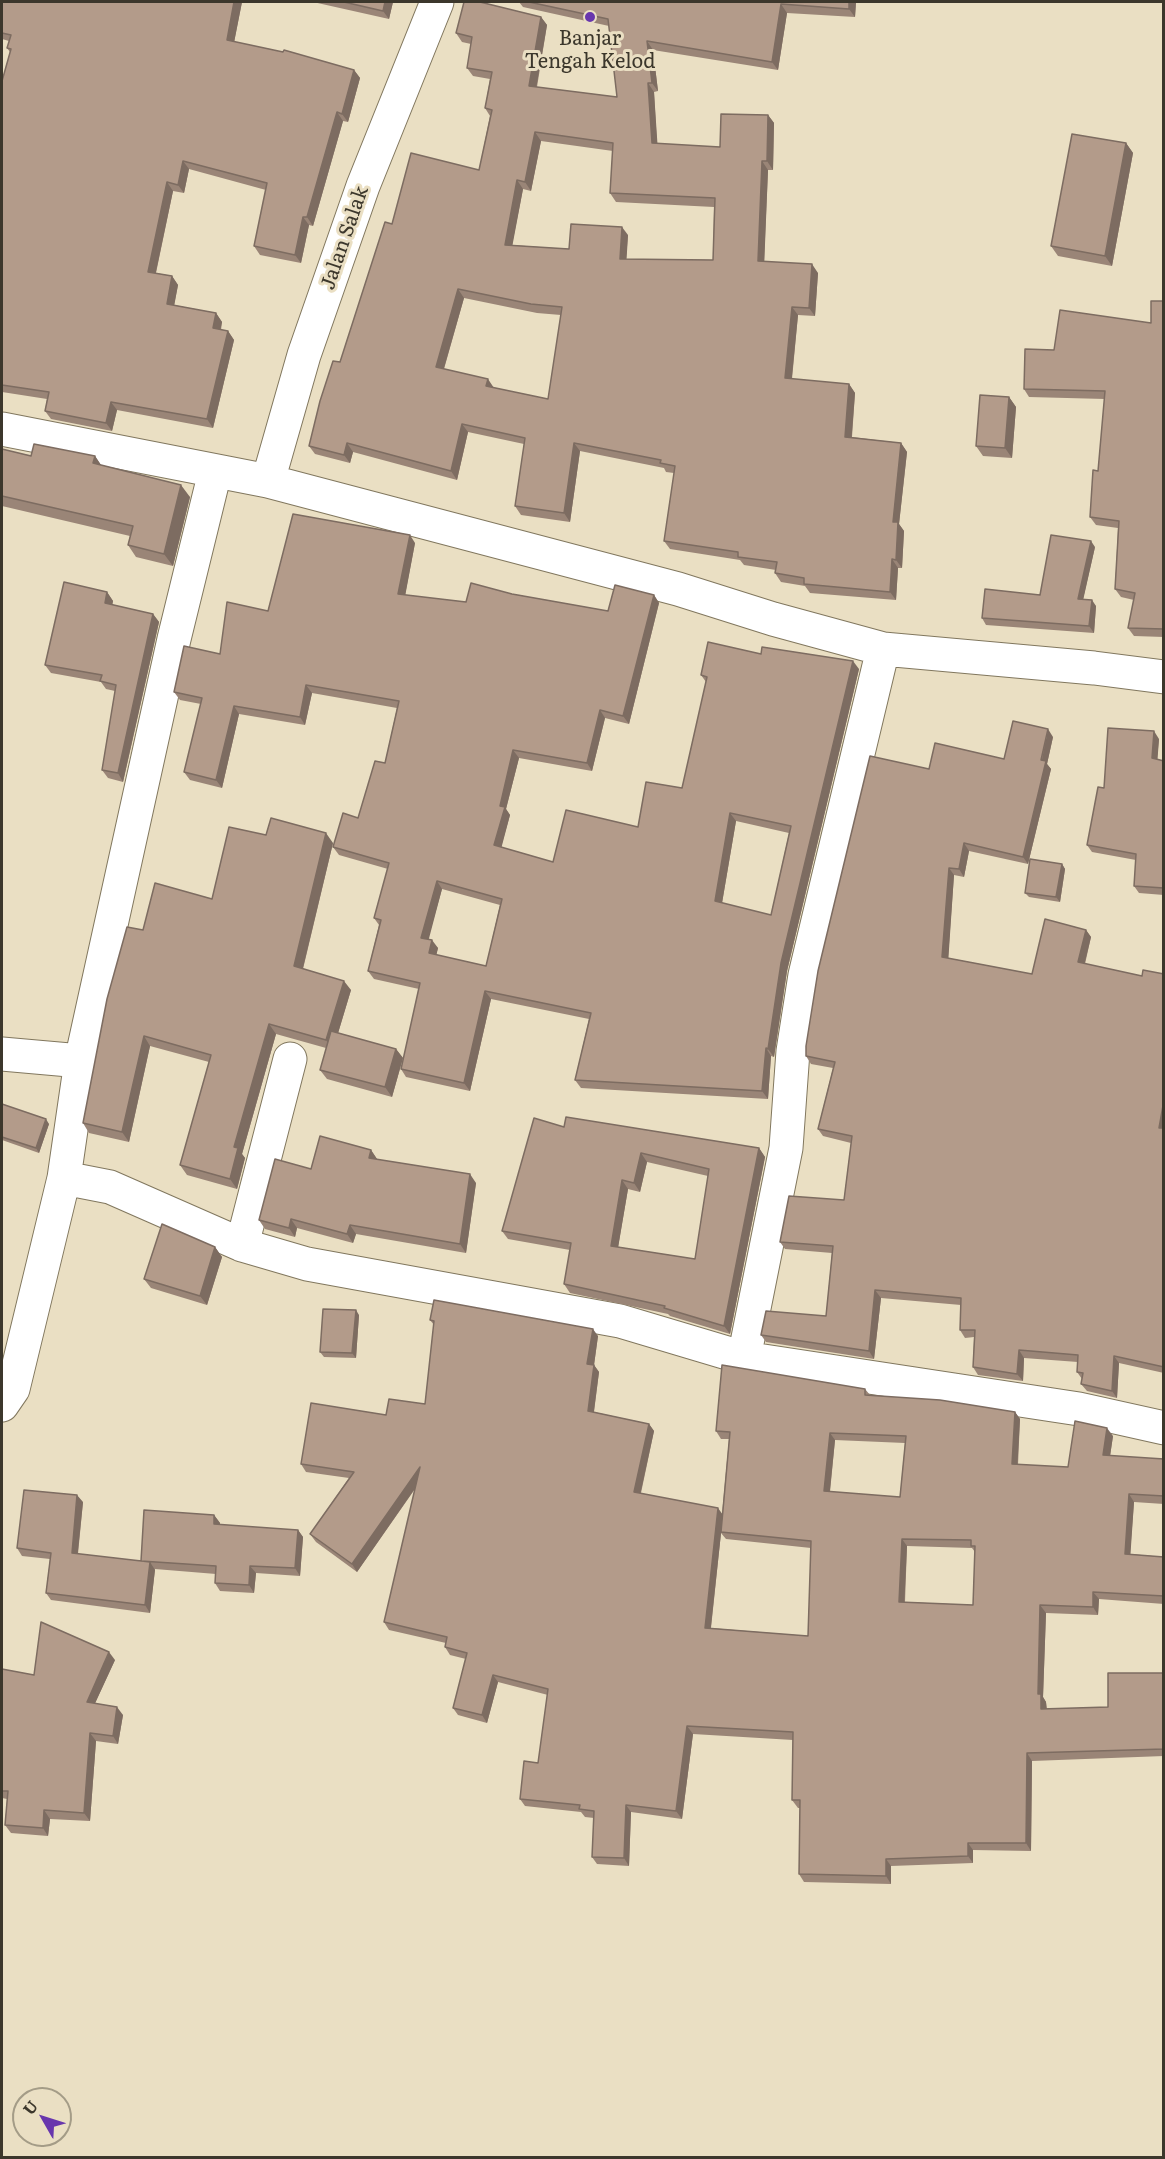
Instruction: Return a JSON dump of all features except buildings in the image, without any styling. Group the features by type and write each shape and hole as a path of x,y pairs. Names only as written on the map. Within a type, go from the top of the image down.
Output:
{"street":[{"name":"Jalan Salak","path":"268,481 304,355 363,186 437,2"},
{"path":"2,429 268,481 668,586 773,619 883,649 1094,668 1164,677"},
{"path":"2,1405 13,1389 64,1178 81,1061 174,639 215,472"},
{"path":"744,1358 786,1148 793,1051 805,975 883,649"},
{"path":"2,1054 81,1061"},
{"path":"242,1245 290,1059"},
{"path":"64,1178 110,1187 242,1245 307,1264 620,1321 744,1358 1079,1409 1164,1428"}],"place":[{"name":"Banjar Tengah Kelod","path":"590,17"}]}
